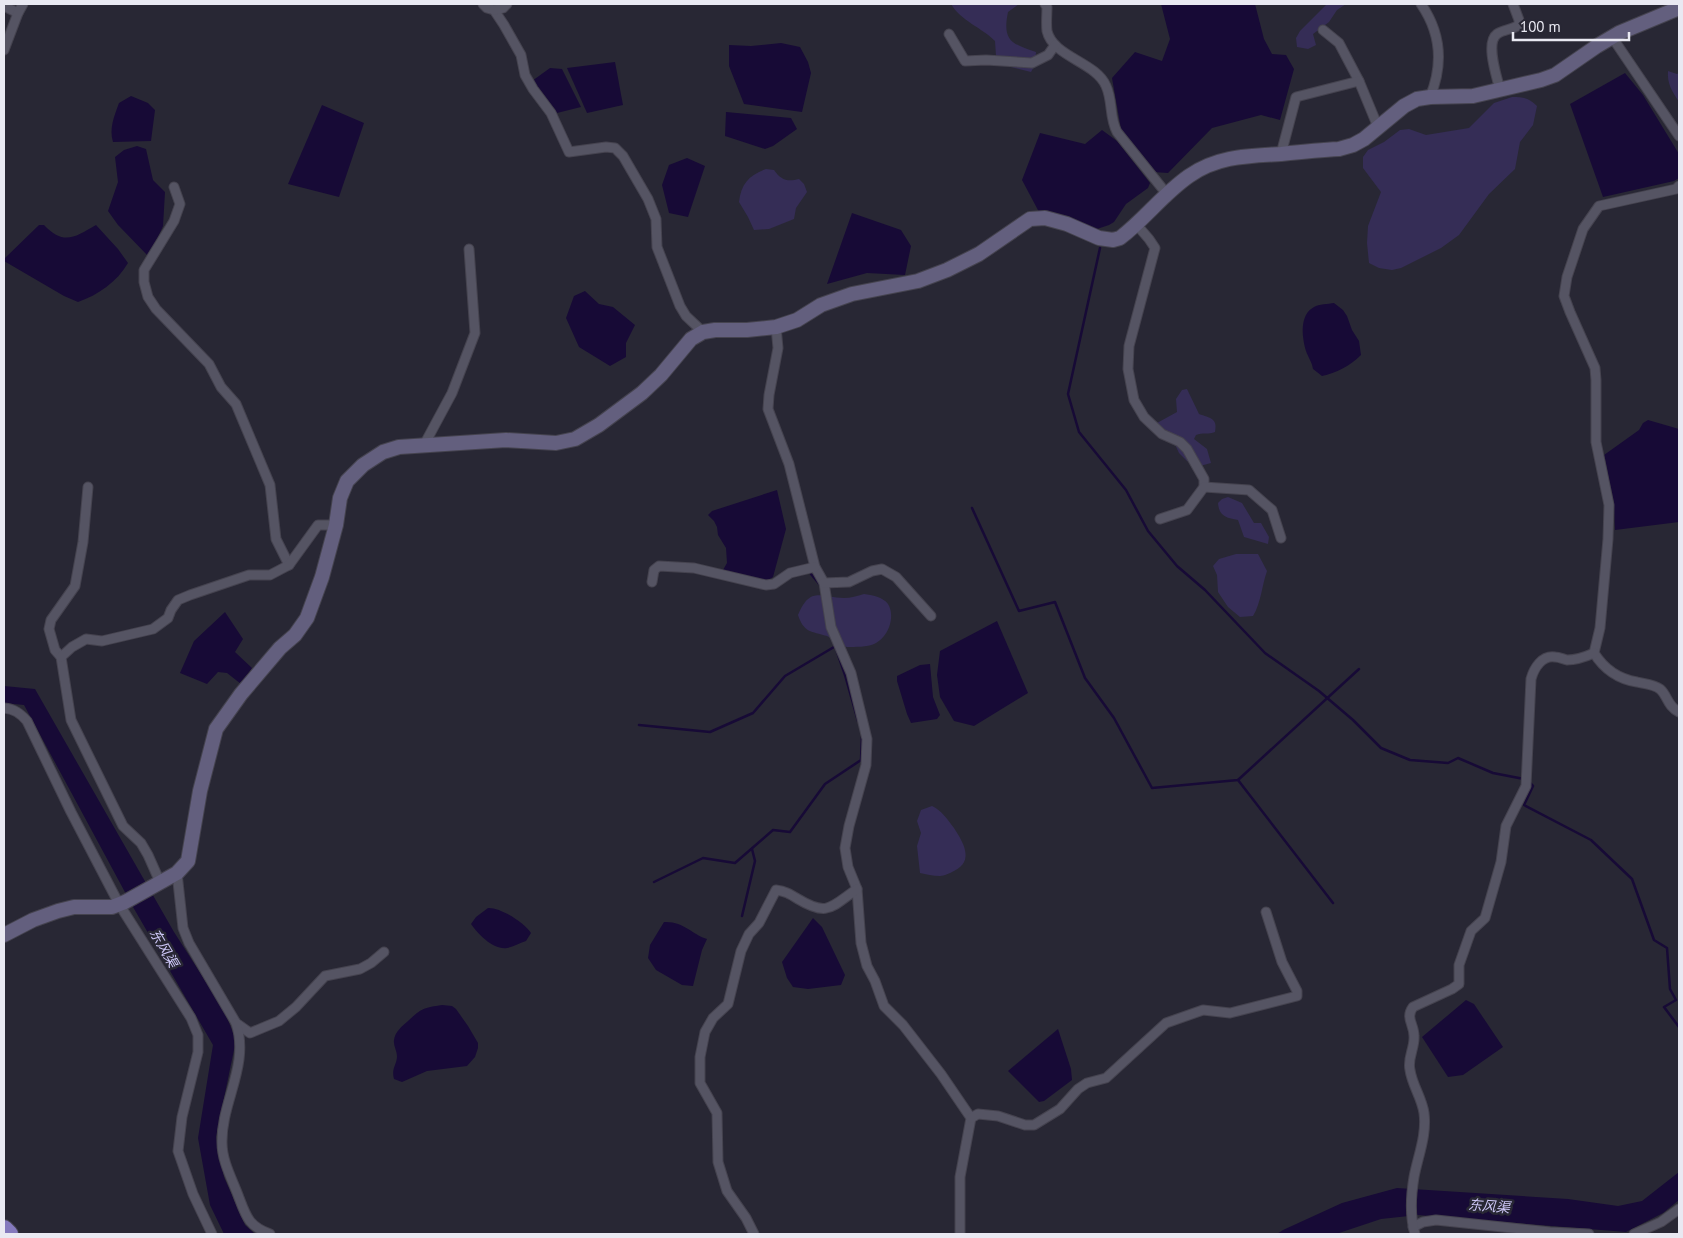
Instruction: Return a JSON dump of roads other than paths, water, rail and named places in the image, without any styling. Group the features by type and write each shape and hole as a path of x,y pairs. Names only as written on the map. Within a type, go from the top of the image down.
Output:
{"highway":[{"path":"4,1229 9,1234"}],"street":[{"path":"4,50 23,4"},
{"path":"483,4 487,8 494,10 503,8 507,4"},
{"path":"1045,4 1047,7 1048,31 1054,45 1098,75 1106,85 1112,122 1117,132 1166,193"},
{"path":"1421,4 1431,19 1436,34 1439,59 1436,83 1430,96"},
{"path":"1500,90 1491,48 1493,38 1498,33 1519,25 1513,4"},
{"path":"4,6 18,13"},
{"path":"4,935 33,920 58,911 74,907 112,907 122,903 177,873 188,861 200,791 216,729 240,694 280,648 296,635 307,618 322,577 336,525 340,498 346,481 363,465 383,452 399,447 424,445 506,440 556,443 575,439 599,425 642,393 661,375 691,339 703,332 776,327 797,320 821,305 852,294 918,281 980,254 1030,219 1045,218 1067,224 1099,238 1113,240 1120,238 1166,193 1207,165 1235,158 1339,148 1364,139 1404,106 1417,99 1430,96 1473,96 1541,80 1555,75 1612,38 1679,8"},
{"path":"494,10 520,55 525,75 551,113 569,152 606,147 615,148 623,156 648,199 656,219 657,247 680,306 686,316 703,332"},
{"path":"1323,30 1339,44 1360,81 1378,128"},
{"path":"949,34 965,61 1032,63 1048,55 1054,45"},
{"path":"1612,38 1679,136"},
{"path":"1281,154 1296,97 1360,81"},
{"path":"1679,186 1676,189 1599,206 1584,229 1567,277 1564,296 1595,368 1596,442 1609,505 1600,628 1594,653 1599,661 1614,674 1628,681 1653,685 1661,690 1669,705 1679,712"},
{"path":"174,187 180,204 174,221 144,270 144,282 148,296 156,309 209,364 221,387 236,404 270,485 276,539 288,565"},
{"path":"1136,224 1149,238 1155,248 1129,346 1128,369 1134,400 1144,417 1162,434 1180,442 1187,449 1204,479 1204,487 1187,510 1160,519"},
{"path":"424,445 452,393 476,333 469,249"},
{"path":"776,327 778,348 768,409 789,464 815,567 824,583 831,628 851,673 867,739 866,765 848,826 845,848 848,867 857,888 861,943 867,966 876,981 884,1006 919,1046 971,1118 960,1177 960,1234"},
{"path":"88,487 79,575 76,586 51,620 49,629 55,650 61,657 71,720 123,826 141,843 148,855 156,884"},
{"path":"1204,487 1249,490 1272,510 1281,538"},
{"path":"61,657 72,647 86,639 102,641 153,629 168,618 178,600 190,594 250,576 270,575 288,565 318,525 336,525"},
{"path":"652,582 654,570 658,566 694,568 766,585 774,584 790,573 815,567"},
{"path":"824,583 850,582 872,571 882,569 896,577 931,616"},
{"path":"1589,1234 1550,1232 1436,1220 1413,1226 1414,1180 1425,1126 1424,1110 1410,1070 1409,1061 1414,1034 1409,1019 1413,1008 1459,984 1458,964 1471,931 1485,918 1500,862 1506,826 1527,780 1531,679 1534,668 1543,660 1553,656 1567,660 1583,658 1594,653"},
{"path":"4,708 12,709 27,721 71,812 122,903 191,1018 198,1035 198,1052 182,1117 178,1151 193,1194 212,1234"},
{"path":"177,873 184,928 189,943 236,1022 241,1047 240,1059 224,1126 222,1148 247,1218 254,1226 270,1234"},
{"path":"754,1234 746,1218 727,1192 718,1162 717,1113 700,1083 700,1057 704,1032 713,1018 728,1004 741,950 749,934 759,923 776,890 785,891 812,908 822,910 833,905 857,888"},
{"path":"971,1118 978,1114 998,1116 1025,1125 1034,1125 1060,1109 1087,1083 1106,1078 1166,1023 1203,1010 1230,1012 1297,996 1297,992 1282,962 1266,912"},
{"path":"236,1022 250,1033 279,1021 296,1007 325,976 360,969 384,952"},
{"path":"1634,1234 1661,1222 1679,1209"}],"water":[{"path":"1161,4 1255,4 1264,39 1272,54 1286,55 1294,69 1280,120 1261,115 1212,128 1168,173 1153,172 1121,129 1112,78 1135,52 1162,61 1170,39"},
{"path":"781,43 800,47 808,62 811,73 802,112 744,104 729,66 729,45 751,46"},
{"path":"615,62 623,105 587,113 567,68"},
{"path":"550,68 562,69 581,107 557,113 532,81"},
{"path":"1625,73 1643,95 1679,154 1679,178 1674,181 1603,197 1570,104"},
{"path":"131,96 148,103 155,110 151,141 113,142 112,127 119,103"},
{"path":"322,105 364,123 339,197 288,184"},
{"path":"726,112 791,118 797,129 773,146 765,149 725,136"},
{"path":"1102,130 1117,141 1150,183 1148,188 1126,204 1114,222 1097,229 1066,218 1039,212 1022,180 1040,133 1085,144"},
{"path":"137,146 146,149 153,180 165,192 163,226 149,257 118,225 108,211 118,182 115,157 124,150"},
{"path":"687,158 705,166 688,217 669,213 662,185 669,165"},
{"path":"852,213 901,230 911,246 905,275 867,273 827,284"},
{"path":"39,225 44,225 58,236 70,237 76,236 96,225 128,263 113,282 93,296 78,302 64,296 4,261"},
{"path":"585,291 599,304 613,307 635,325 626,343 626,357 610,366 579,347 566,318 574,296"},
{"path":"1334,303 1347,316 1352,330 1359,341 1361,355 1343,368 1322,376 1313,369 1306,351 1303,327 1306,315 1314,307"},
{"path":"1648,420 1679,429 1679,522 1615,530 1614,504 1604,455 1639,430 1643,423"},
{"path":"777,490 786,529 773,577 767,581 726,573 723,570 727,563 726,548 718,535 714,521 708,515 712,511"},
{"path":"225,612 243,639 235,652 252,668 241,684 227,673 218,672 207,684 180,673 194,641"},
{"path":"997,621 1028,693 974,726 954,721 940,697 937,675 940,651"},
{"path":"930,664 933,697 940,715 937,719 911,723 897,676 920,665"},
{"name":"东风渠","path":"4,686 35,689 174,932 224,1010 236,1040 216,1137 224,1177 245,1225 255,1234 224,1234 210,1205 198,1138 213,1045 133,907 24,705 4,703"},
{"path":"488,908 499,910 512,916 528,929 531,933 526,941 502,948 491,944 482,937 471,924 476,917"},
{"path":"813,918 822,927 845,975 841,985 808,989 793,987 787,978 782,962"},
{"path":"664,922 677,924 707,939 702,950 693,986 682,985 656,970 648,958 650,945"},
{"path":"1466,1000 1474,1004 1503,1047 1463,1075 1448,1077 1422,1037"},
{"path":"442,1005 452,1006 456,1009 468,1026 478,1043 475,1057 467,1066 427,1071 402,1082 394,1079 393,1072 397,1056 394,1042 397,1032 420,1011"},
{"path":"1058,1029 1071,1069 1072,1080 1044,1101 1039,1102 1008,1071"},
{"name":"东风渠","path":"1679,1172 1679,1200 1663,1213 1626,1232 1418,1215 1381,1219 1336,1234 1277,1234 1342,1203 1397,1188 1568,1199 1618,1206 1642,1201"}],"waterway":[{"path":"1100,248 1068,394 1079,432 1126,490 1148,531 1177,566 1205,590 1265,653 1319,691 1353,720 1381,748 1410,760 1448,763 1458,758 1493,773 1524,779"},
{"path":"972,508 1019,611 1055,602 1085,678 1114,718 1152,788 1238,780 1359,669"},
{"path":"811,574 821,586"},
{"path":"833,640 858,721"},
{"path":"639,725 710,732 753,713 785,676 834,647"},
{"path":"654,882 703,858 735,863 773,830 790,832 825,784 861,760 862,736"},
{"path":"1238,780 1333,903"},
{"path":"1529,782 1533,786 1524,805 1591,840 1632,879 1654,940 1667,948 1670,989 1676,1000 1664,1007 1679,1027"},
{"path":"742,916 755,861 752,849"}]}
